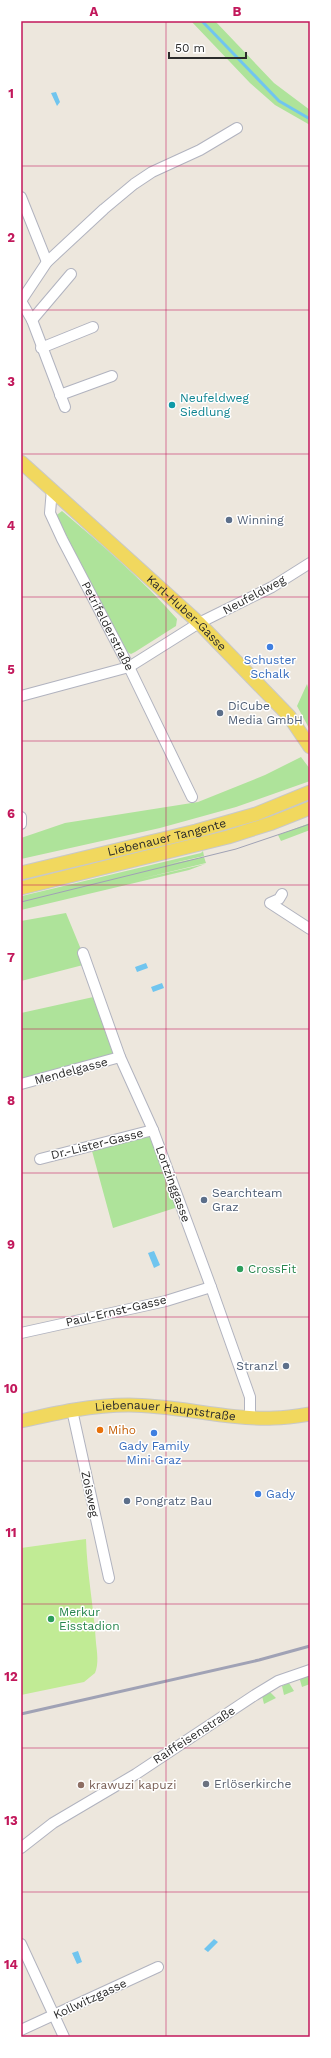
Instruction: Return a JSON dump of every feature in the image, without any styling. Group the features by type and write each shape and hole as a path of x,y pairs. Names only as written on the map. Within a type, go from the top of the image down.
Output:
{"main road":[{"path":"21,462 52,489"},
{"name":"Karl-Huber-Gasse","path":"52,489 199,623 289,716 310,747"},
{"name":"Liebenauer Tangente","path":"21,873 196,831 256,814 310,792"},
{"name":"Liebenauer Tangente","path":"21,888 228,837 272,823 310,808"},
{"name":"Liebenauer Hauptstraße","path":"21,1421 72,1410 129,1405 168,1407 250,1417 273,1418 310,1414"}],"street":[{"path":"65,407 41,348 32,320 21,301 46,262 92,219 134,184 152,172 200,150 237,128"},
{"path":"21,197 46,262"},
{"path":"32,320 71,274"},
{"path":"41,348 93,327"},
{"path":"60,395 112,376"},
{"name":"Petrifelderstraße","path":"52,489 50,513 77,570 129,667 192,797"},
{"name":"Neufeldweg","path":"21,696 129,667 199,623 272,587 310,563"},
{"path":"21,817 21,824"},
{"path":"282,894 279,899 270,902 310,929"},
{"name":"Lortzinggasse","path":"83,953 120,1058 153,1130 211,1287 250,1396 250,1417"},
{"name":"Mendelgasse","path":"21,1084 120,1058"},
{"name":"Dr.-Lister-Gasse","path":"40,1159 153,1130"},
{"name":"Paul-Ernst-Gasse","path":"21,1333 166,1301 211,1287"},
{"name":"Zoisweg","path":"72,1410 109,1578"},
{"name":"Raiffeisenstraße","path":"21,1848 53,1823 136,1774 278,1681 310,1670"},
{"path":"21,1944 64,2037"},
{"name":"Kollwitzgasse","path":"21,2030 158,1967"}],"green space":[{"path":"191,21 215,21 274,83 310,110 310,125 275,105 250,83"},
{"path":"62,511 136,576 164,604 177,619 176,626 131,654 125,651 54,517"},
{"path":"307,684 310,694 310,730 297,706"},
{"path":"301,757 310,769 310,781 236,807 160,828 21,859 21,838 65,823 198,802 265,775"},
{"path":"310,799 310,804 235,830 21,882 21,879 264,817"},
{"path":"310,823 310,830 281,841 278,835"},
{"path":"203,851 204,856 169,864 204,857 206,863 140,879 205,864 189,870 21,910 22,896 201,853"},
{"path":"66,913 87,964 21,981 21,921"},
{"path":"98,996 120,1057 21,1084 21,1013"},
{"path":"143,1136 152,1137 178,1207 113,1228 92,1151"},
{"name":"Merkur Eisstadion","path":"86,1539 97,1654 97,1666 95,1673 84,1682 21,1695 21,1548"},
{"path":"310,1675 310,1684 302,1687 300,1680 301,1678"},
{"path":"289,1683 294,1691 284,1695 282,1686"},
{"path":"270,1692 276,1698 264,1704 262,1696"}],"water":[{"path":"56,92 60,102 57,106 51,93"},
{"path":"146,963 148,968 137,972 135,967"},
{"path":"162,983 164,988 153,992 151,987"},
{"path":"154,1251 160,1265 154,1268 148,1253"},
{"path":"214,1939 218,1942 208,1952 204,1949"},
{"path":"78,1951 82,1962 77,1964 72,1953"}],"waterway":[{"path":"202,21 279,101 310,119"}],"tram line":[{"path":"21,902 236,849 310,824"}],"railway":[{"path":"21,1714 259,1660 310,1646"}],"place":[{"name":"Neufeldweg Siedlung","path":"172,405"},
{"name":"Winning","path":"229,520"},
{"name":"Schuster Schalk","path":"270,647"},
{"name":"DiCube Media GmbH","path":"220,713"},
{"name":"Searchteam Graz","path":"204,1200"},
{"name":"CrossFit","path":"240,1269"},
{"name":"Stranzl","path":"286,1366"},
{"name":"Miho","path":"100,1430"},
{"name":"Gady Family Mini Graz","path":"154,1433"},
{"name":"Gady","path":"258,1494"},
{"name":"Pongratz Bau","path":"127,1501"},
{"name":"Merkur Eisstadion","path":"51,1619"},
{"name":"Erlöserkirche","path":"206,1784"},
{"name":"krawuzi kapuzi","path":"81,1785"}]}
